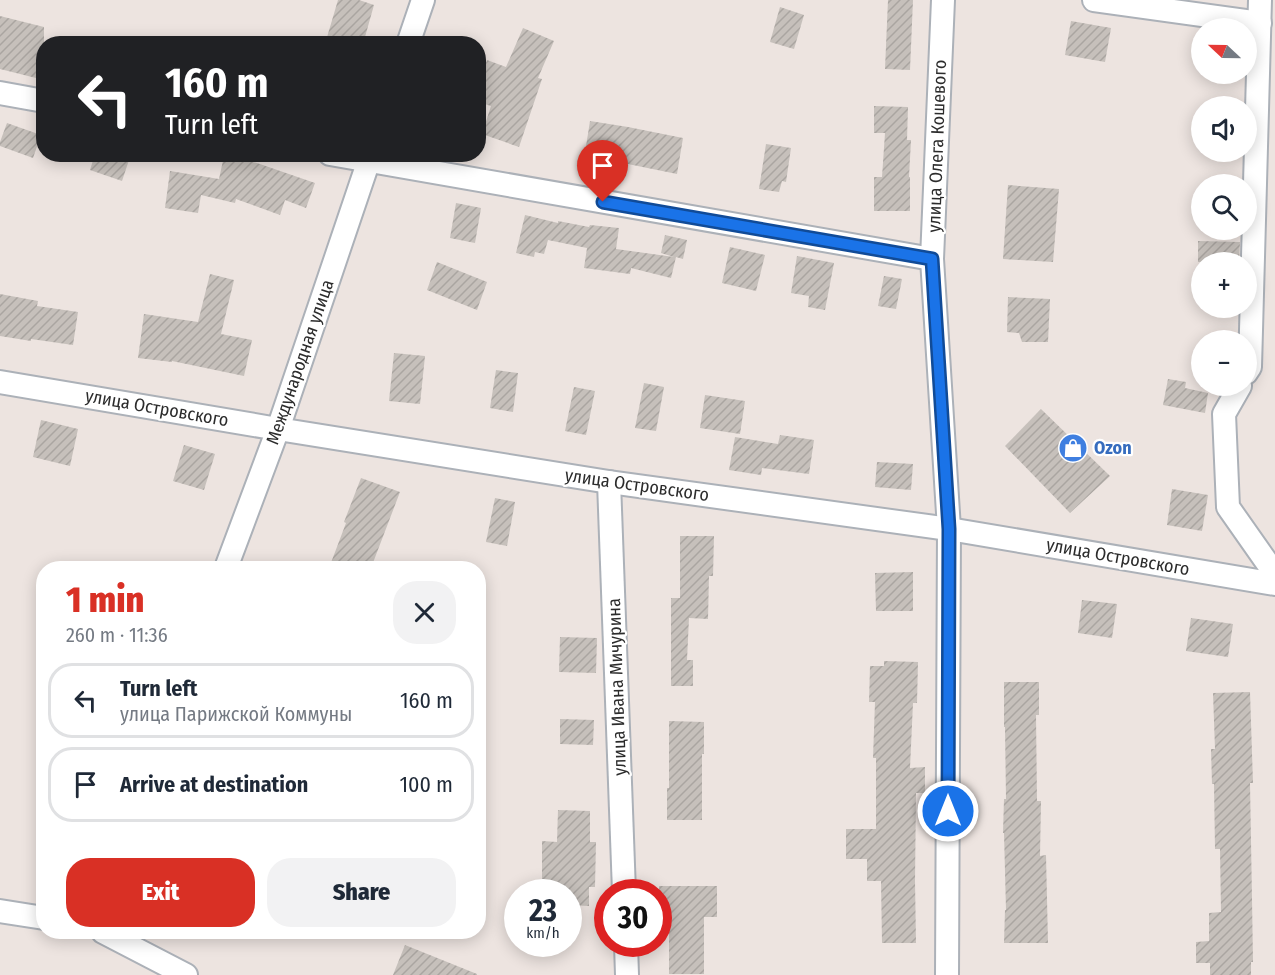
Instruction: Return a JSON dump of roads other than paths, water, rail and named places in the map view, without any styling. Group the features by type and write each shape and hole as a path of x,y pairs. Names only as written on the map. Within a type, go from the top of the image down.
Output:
{"street":[{"path":"411,36 423,0"},
{"name":"улица Олега Кошевого","path":"943,0 932,259 949,529 947,975"},
{"path":"1094,0 1260,23"},
{"path":"1251,330 1260,0"},
{"path":"0,93 36,100"},
{"name":"Международная улица","path":"229,561 278,429 369,162"},
{"path":"392,162 932,259"},
{"name":"улица Островского","path":"0,382 609,482 949,529 1275,584"},
{"path":"1234,396 1224,414 1228,507 1275,574"},
{"name":"улица Ивана Мичурина","path":"609,482 624,879"},
{"path":"0,911 36,917"},
{"path":"117,939 186,975"},
{"path":"626,957 627,975"}],"place":[{"name":"Ozon","path":"1073,448"}]}
